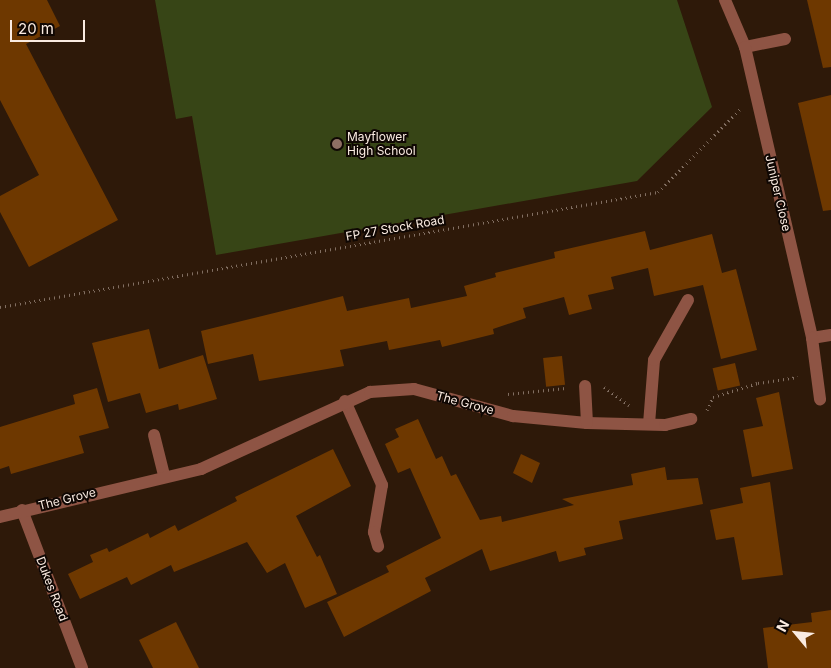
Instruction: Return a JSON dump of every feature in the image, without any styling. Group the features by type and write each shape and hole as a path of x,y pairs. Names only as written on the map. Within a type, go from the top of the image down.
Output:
{"street":[{"name":"Juniper Close","path":"725,0 745,47 812,338 820,399"},
{"path":"745,47 785,39"},
{"path":"649,424 654,360 688,300"},
{"path":"812,338 831,335"},
{"path":"585,386 587,423"},
{"name":"The Grove","path":"0,517 229,459 345,401 370,392 414,389 513,416 587,423 665,425 691,419"},
{"path":"345,401 382,485 374,532 378,546"},
{"path":"154,435 164,475"},
{"name":"Dukes Road","path":"22,510 82,668"}],"path":[{"name":"FP 27 Stock Road","path":"0,307 658,192 755,95"},
{"path":"714,398 758,383 816,374"},
{"path":"504,395 585,386 602,386 649,424"}],"green space":[{"name":"Mayflower High School","path":"155,0 677,0 712,107 637,181 216,255 192,116 176,119"}],"building":[{"path":"0,0 47,0 60,26 26,44 118,220 29,267 0,212 0,196 39,175 0,100"},
{"path":"807,0 831,0 831,67 823,68"},
{"path":"831,95 831,210 823,211 798,103"},
{"path":"645,231 650,250 712,234 722,273 736,269 757,350 721,359 703,285 654,296 648,268 611,277 614,289 588,295 592,309 569,315 564,297 523,308 526,318 493,329 494,334 442,347 440,340 389,350 387,341 340,350 344,366 259,381 253,354 208,364 201,331 343,296 347,311 409,298 411,308 467,296 464,286 496,277 495,273 555,258 554,252"},
{"path":"149,329 159,369 203,355 217,399 179,410 178,404 146,413 140,393 108,402 92,343"},
{"path":"562,356 565,385 546,387 543,358"},
{"path":"735,363 740,385 718,391 713,368"},
{"path":"97,388 109,428 79,436 84,453 11,474 9,466 0,469 0,427 75,404 73,395"},
{"path":"779,392 793,469 752,477 743,430 763,426 756,398"},
{"path":"418,419 436,459 442,456 451,476 456,474 480,520 501,516 502,522 574,505 562,499 633,485 631,474 665,467 667,480 698,478 703,504 619,521 623,539 584,548 586,555 559,562 556,551 490,571 482,549 425,578 431,591 344,637 327,602 389,572 386,566 441,538 410,468 398,473 385,444 399,437 395,429"},
{"path":"333,449 351,486 296,516 317,557 320,555 337,594 305,608 285,563 267,573 247,542 174,572 171,565 131,585 127,577 80,599 68,574 93,562 90,555 107,548 109,552 148,533 150,538 175,525 178,531 237,501 235,497"},
{"path":"521,454 540,463 532,483 513,473"},
{"path":"770,482 783,575 742,580 734,537 716,540 710,510 743,503 740,488"},
{"path":"831,610 831,668 768,668 763,628 812,622 811,613"},
{"path":"176,622 199,668 153,668 139,640"}],"place":[{"name":"Mayflower High School","path":"337,144"}]}
